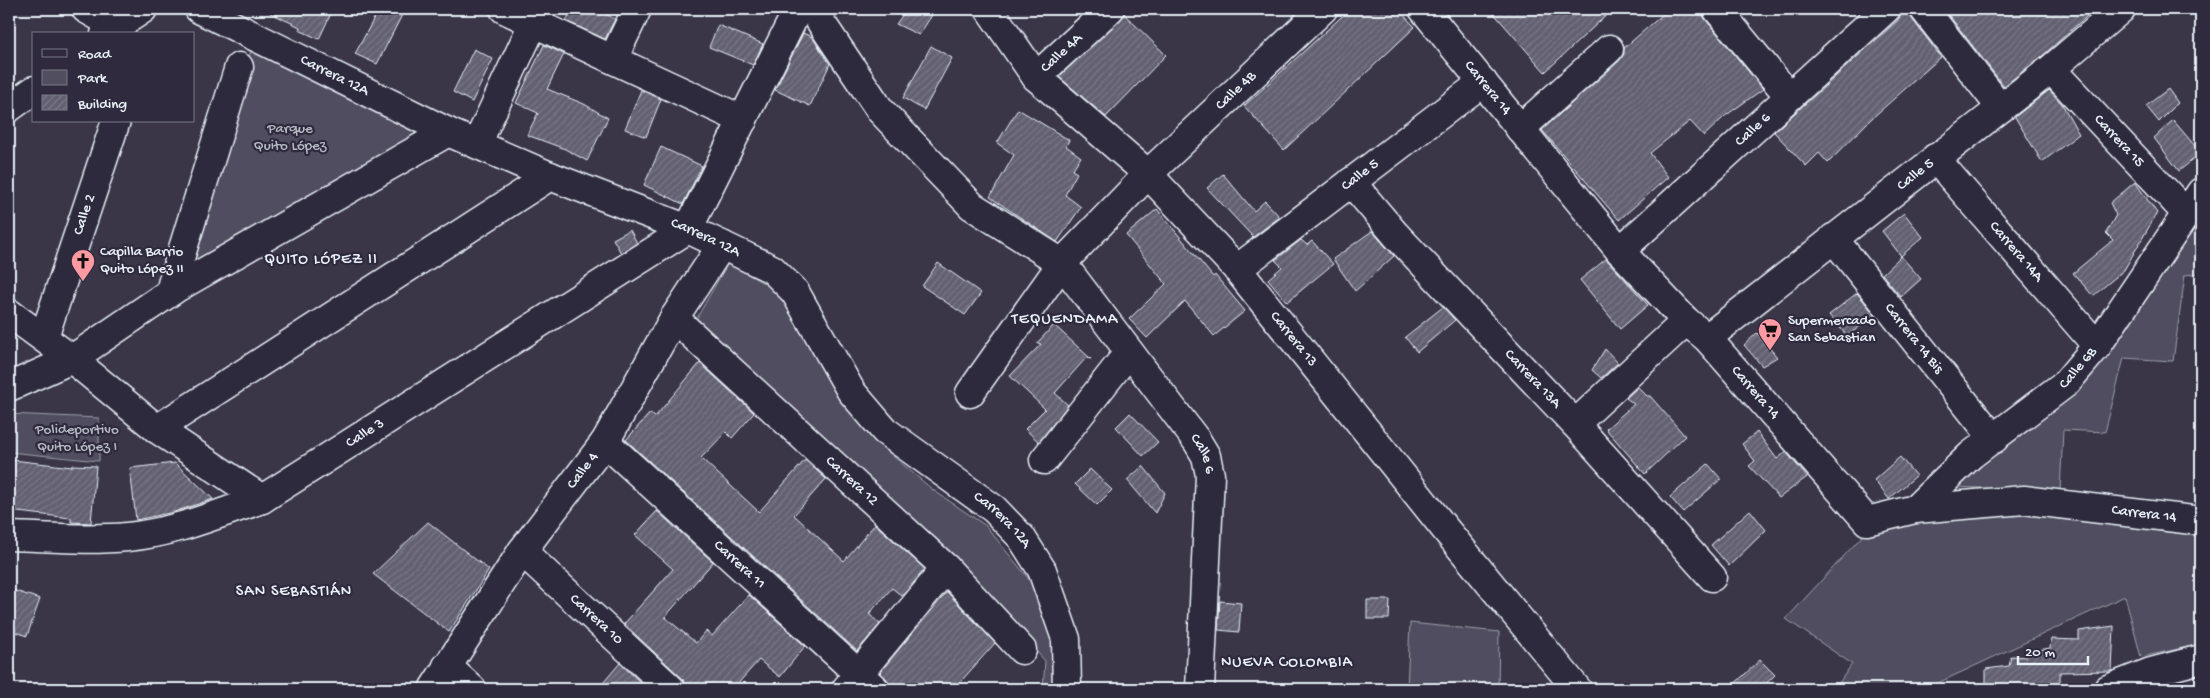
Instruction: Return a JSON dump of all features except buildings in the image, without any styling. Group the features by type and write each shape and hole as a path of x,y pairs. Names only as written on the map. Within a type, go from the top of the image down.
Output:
{"street":[{"path":"86,9 110,30 141,9"},
{"name":"Carrera 12A","path":"199,9 448,132 550,176 688,229 772,269 795,292 851,391 885,431 994,509 1021,537 1042,570 1066,639 1067,689"},
{"path":"504,9 537,16 613,59 743,120"},
{"path":"613,59 637,9"},
{"path":"688,229 798,9"},
{"path":"812,9 880,110 972,206 1062,263"},
{"name":"Carrera 13","path":"989,9 1036,77 1148,174 1238,269 1446,530 1577,689"},
{"name":"Calle 4A","path":"1036,77 1110,9"},
{"name":"Calle 4B","path":"970,393 1062,263 1148,174 1323,9"},
{"name":"Carrera 14","path":"1423,9 1620,251 1686,321 1707,338 1867,521 1915,509 2024,500 2201,521"},
{"path":"1717,9 1789,96"},
{"name":"Calle 6","path":"1620,251 1886,9"},
{"path":"1924,9 2000,108"},
{"name":"Calle 5","path":"1707,338 2051,69 2121,9"},
{"path":"477,144 537,16"},
{"path":"1520,128 1609,49"},
{"path":"173,290 172,284 239,66"},
{"name":"Carrera 15","path":"2051,69 2194,202"},
{"name":"Calle 5","path":"1238,269 1483,82"},
{"path":"9,108 32,91"},
{"name":"Calle 2","path":"44,337 116,122"},
{"path":"9,387 72,359 173,290 448,132"},
{"name":"Carrera 14A","path":"1935,158 2097,346"},
{"path":"157,429 550,176"},
{"name":"Carrera 13A","path":"1351,182 1448,292 1575,424 1712,577"},
{"name":"Calle 6B","path":"1915,509 1970,455 2066,383 2097,346 2194,202"},
{"name":"Calle 3","path":"9,536 87,539 128,537 166,530 262,499 688,229"},
{"name":"Carrera 14 Bis","path":"1833,238 1994,438"},
{"name":"Calle 4","path":"433,689 522,551 605,442 674,318 722,245"},
{"name":"Calle 6","path":"1062,263 1197,441 1206,456 1210,475 1200,689"},
{"path":"9,313 44,337 157,429 262,499"},
{"name":"Carrera 12","path":"674,318 946,568 1022,650"},
{"path":"1575,424 1686,321"},
{"path":"1044,460 1129,352"},
{"name":"Carrera 11","path":"605,442 860,684"},
{"name":"Carrera 10","path":"522,551 671,689"},
{"path":"860,684 946,568"},
{"path":"2108,689 2151,672 2201,660"},
{"path":"447,666 472,689"}],"green space":[{"name":"Parque Quito López","path":"251,51 423,131 185,270"},
{"path":"2201,207 2201,273 2185,275 2173,361 2124,358 2105,432 2063,430 2060,491 1954,487 2006,442"},
{"path":"728,263 781,293 847,403 874,440 933,490 986,526 1032,583 1055,638 1055,689 1043,689 1045,661 976,584 690,330"},
{"name":"Polideportivo Quito López I","path":"9,414 99,418 99,461 9,452"},
{"path":"2026,515 2201,535 2201,644 2141,657 2125,596 1925,689 1835,689 1852,664 1786,619 1866,532 1919,519"},
{"path":"1410,623 1499,632 1498,689 1407,689"}],"place":[{"name":"Capilla Barrio Quito López II","path":"83,282"},
{"name":"Supermercado San Sebastian","path":"1770,351"}],"district":[{"name":"QUITO LÓPEZ II","path":"321,260"},
{"name":"TEQUENDAMA","path":"1065,320"},
{"name":"SAN SEBASTIÁN","path":"294,592"},
{"name":"NUEVA COLOMBIA","path":"1287,663"}]}
